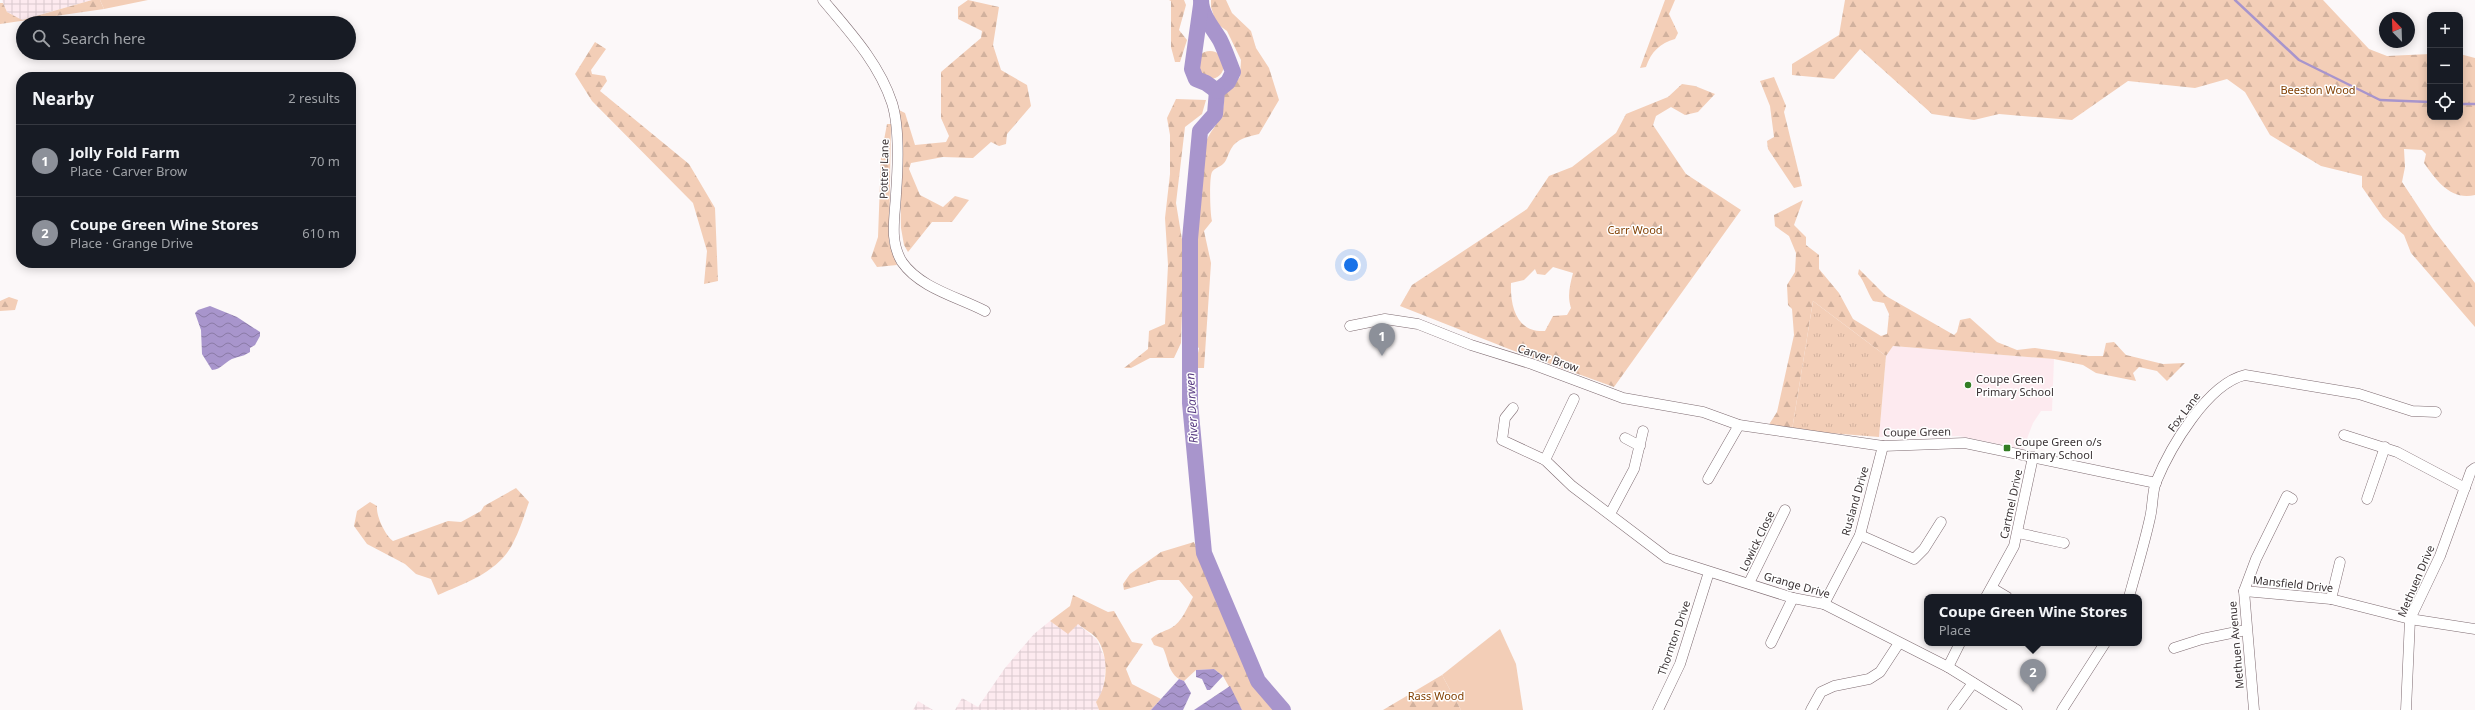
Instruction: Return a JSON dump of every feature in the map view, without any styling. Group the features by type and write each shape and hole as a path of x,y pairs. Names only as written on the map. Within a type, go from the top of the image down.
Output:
{"street":[{"name":"Potter Lane","path":"823,0 862,47 892,103 897,158 893,233 902,261 920,280 985,311"},
{"name":"Carver Brow","path":"1350,326 1385,319 1395,319 1418,324 1471,345 1532,364 1623,398 1703,412 1739,425"},
{"name":"Fox Lane","path":"2130,594 2146,538 2156,483 2174,446 2206,400 2235,378 2245,375 2359,394 2412,411 2436,412"},
{"path":"1545,460 1574,399"},
{"name":"Grange Drive","path":"1512,408 1504,418 1502,440 1545,460 1572,486 1667,558 1793,598 1824,604 1948,667 2017,710"},
{"name":"Coupe Green","path":"1739,425 1882,446 1965,443 2156,483"},
{"path":"1708,479 1739,425"},
{"path":"1610,514 1634,469 1643,431"},
{"path":"2344,435 2385,447 2410,458 2465,488"},
{"path":"1625,438 1640,446"},
{"name":"Rusland Drive","path":"1824,604 1860,535 1882,446"},
{"path":"2367,499 2385,447"},
{"name":"Cartmel Drive","path":"1988,594 2014,546 2033,457"},
{"name":"Methuen Drive","path":"2406,710 2410,619 2440,556 2471,471 2475,468"},
{"name":"Methuen Avenue","path":"2252,710 2244,591 2256,559 2286,496 2292,499"},
{"name":"Lowick Close","path":"1749,583 1786,510"},
{"path":"1860,535 1914,559 1924,549 1941,522"},
{"path":"2018,533 2064,543"},
{"path":"2331,599 2340,562"},
{"name":"Thornton Drive","path":"1658,710 1680,664 1709,572"},
{"path":"1992,588 2002,594"},
{"name":"Mansfield Drive","path":"2244,591 2331,599 2410,619 2475,629"},
{"path":"1771,642 1793,598"},
{"path":"2174,648 2202,639 2246,630"},
{"path":"1811,710 1821,692 1834,686 1869,679 1880,672 1899,643"},
{"path":"1948,667 1958,646"},
{"path":"2062,710 2103,646"},
{"path":"1953,710 1973,683"}],"shaded area":[{"path":"2,0 92,0 35,16 16,17 7,12"},
{"name":"Coupe Green Primary School","path":"1893,346 2054,359 2052,411 2041,411 2033,423 2023,449 1959,436 1879,437 1886,356"},
{"path":"1050,621 1057,626 1078,624 1097,640 1106,661 1103,693 1096,702 1099,710 955,710 962,698 978,707 1005,668 1034,634"},
{"path":"918,701 933,710 913,710"}],"green space":[{"path":"92,0 100,0 104,9 55,16 36,16"},
{"path":"100,0 148,0 104,9"},
{"path":"968,0 999,7 993,45 1001,70 1027,85 1031,106 1007,134 1006,144 999,146 991,142 973,158 943,157 911,163 909,169 920,195 943,207 955,196 969,200 952,222 932,222 908,252 904,245 901,228 899,110 905,113 915,145 946,142 949,136 941,118 941,72 981,38 982,31 958,19 958,7"},
{"path":"1169,0 1184,0 1186,5 1179,30 1187,40 1180,62 1175,62 1171,47 1171,1"},
{"path":"1211,0 1226,0 1232,13 1251,31 1256,48 1269,68 1279,100 1259,134 1243,138 1236,142 1225,162 1212,172 1210,181 1210,196 1212,221 1204,231 1211,263 1204,368 1195,368 1199,348 1194,345 1196,247 1204,150 1209,136 1222,112 1224,94 1240,77 1241,60 1227,31 1216,23 1211,7"},
{"path":"1665,0 1675,0 1669,14 1678,33 1675,39 1665,43 1653,53 1646,67 1640,68"},
{"name":"Beeston Wood","path":"1845,0 2323,0 2369,49 2387,56 2427,54 2427,120 2463,120 2463,55 2475,58 2475,195 2459,195 2445,188 2424,163 2426,154 2422,150 2404,149 2405,167 2402,182 2433,229 2475,283 2475,327 2411,253 2404,235 2383,217 2362,187 2362,176 2321,166 2270,135 2245,92 2227,79 2195,88 2128,81 2072,120 1999,114 1974,120 1932,114 1860,49 1834,79 1792,75 1792,64 1839,35"},
{"path":"0,3 3,3 7,12 16,17 16,22 0,24"},
{"path":"595,42 606,49 591,70 592,74 605,76 607,81 600,91 689,164 715,208 718,281 704,284 707,251 693,203 592,101 575,74"},
{"path":"1210,51 1220,55 1224,65 1220,75 1210,79 1200,75 1196,65 1200,55"},
{"path":"1774,77 1786,106 1784,112 1802,186 1794,188 1768,149 1767,141 1774,137 1770,106 1760,81"},
{"name":"Carr Wood","path":"1682,84 1695,86 1715,94 1698,112 1685,115 1671,107 1656,116 1653,125 1686,174 1741,210 1614,387 1509,349 1400,306 1412,285 1527,209 1549,176 1572,167 1616,133 1626,114 1668,97","holes":["1553,267 1573,273 1569,295 1571,308 1567,315 1553,316 1545,331 1528,328 1522,323 1517,317 1514,309 1511,283 1524,280 1535,269 1537,274 1545,275"]},
{"path":"1176,99 1206,100 1202,114 1185,127 1176,203 1184,252 1181,343 1174,358 1150,358 1131,368 1124,368 1148,349 1149,331 1165,324 1168,265 1165,218 1170,174 1170,135 1167,118"},
{"path":"887,124 891,124 889,242 897,265 877,267 871,258 878,237 881,156"},
{"path":"1803,200 1794,225 1806,237 1806,245 1819,255 1819,269 1839,293 1853,319 1881,336 1887,334 1889,314 1884,303 1873,301 1858,274 1859,269 1886,296 1954,335 1957,332 1960,320 1970,318 1997,342 2017,350 2035,348 2089,356 2103,356 2106,343 2114,342 2126,355 2163,364 2185,363 2167,381 2157,371 2139,367 2133,373 2136,381 2096,373 2083,365 2054,359 1893,346 1886,356 1813,301 1792,430 1768,426 1777,412 1794,335 1792,309 1788,305 1787,285 1795,272 1796,253 1789,236 1775,226 1774,215"},
{"path":"9,297 18,300 15,310 0,311 0,301"},
{"path":"1813,301 1886,356 1879,437 1792,430"},
{"path":"516,488 529,502 518,533 507,553 490,569 470,581 438,595 431,579 416,574 405,564 367,544 354,526 357,511 370,502 377,506 378,515 382,525 393,541 448,521 461,522 481,511 484,506"},
{"path":"1194,542 1256,687 1276,710 1242,710 1223,676 1214,669 1196,670 1184,681 1179,679 1172,672 1163,648 1154,645 1151,639 1171,628 1178,622 1193,597 1179,580 1158,580 1124,590 1123,584 1130,574 1161,552"},
{"path":"1073,595 1108,612 1114,611 1132,642 1143,644 1126,669 1132,684 1161,699 1151,710 1099,710 1096,702 1103,688 1106,672 1102,647 1096,638 1078,624 1068,634 1050,621 1070,606"},
{"path":"1500,629 1516,664 1523,710 1461,710 1442,675"},
{"name":"Rass Wood","path":"1442,675 1461,710 1383,710"}],"water":[{"path":"210,306 237,317 260,332 260,336 255,345 250,348 250,352 232,359 215,370 212,370 202,354 201,330 195,313 198,310"},
{"path":"1214,669 1223,676 1210,690 1207,690 1202,679 1196,677 1196,670"},
{"path":"1179,679 1184,681 1191,693 1183,710 1151,710"},
{"path":"1230,686 1242,710 1194,710"}],"waterway":[{"name":"River Darwen","path":"1201,0 1205,16 1220,40 1233,72 1228,82 1217,91 1215,114 1200,131 1190,239 1190,403 1204,553 1258,681 1283,710"},
{"path":"2235,0 2299,60 2380,100 2427,102"},
{"name":"River Darwen","path":"1201,5 1192,69 1196,79 1206,83 1217,91"},
{"path":"2463,104 2475,104"}],"place":[{"name":"Jolly Fold Farm","path":"1382,356"},
{"name":"Coupe Green Primary School","path":"1968,385"},
{"name":"Coupe Green o/s Primary School","path":"2007,448"},
{"name":"Coupe Green Wine Stores","path":"2033,692"}]}
